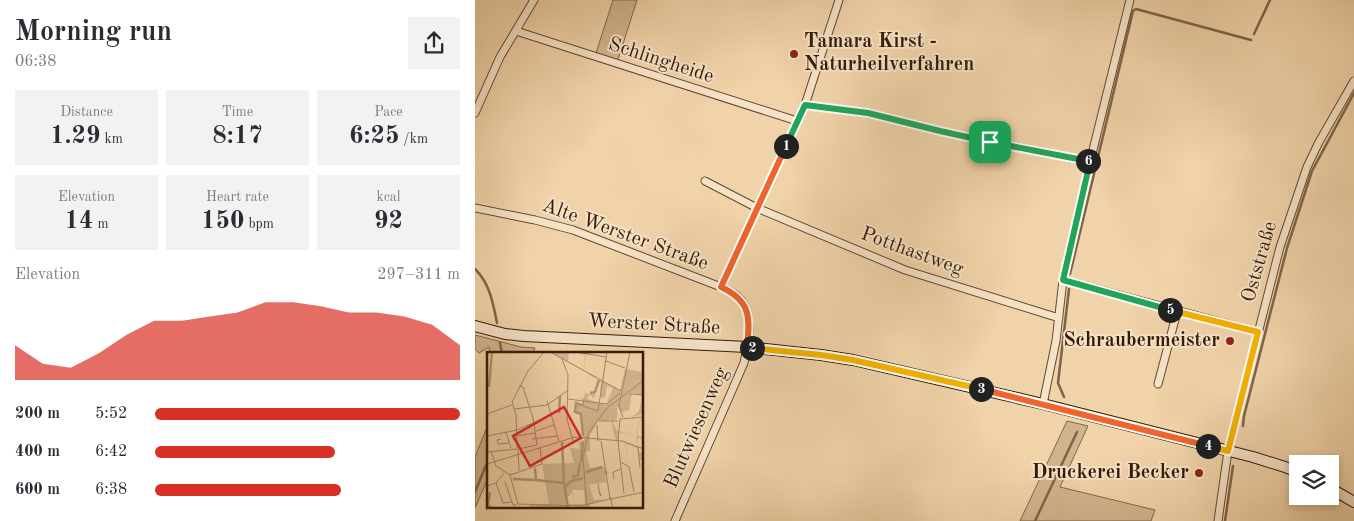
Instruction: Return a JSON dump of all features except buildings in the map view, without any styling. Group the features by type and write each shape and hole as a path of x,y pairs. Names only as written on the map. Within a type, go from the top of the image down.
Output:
{"main road":[{"name":"Werster Straße","path":"475,326 505,334 524,336 747,347 853,360 1043,404 1253,457 1289,469"},
{"path":"1339,493 1354,502"}],"street":[{"path":"475,113 500,57 534,0"},
{"path":"721,287 805,105 839,0"},
{"path":"1043,404 1059,318 1063,280 1130,1 1122,0"},
{"name":"Schlingheide","path":"516,32 797,122"},
{"name":"Oststraße","path":"1218,521 1228,451 1280,247 1307,167 1354,81"},
{"path":"805,105 868,113 940,131 1090,162"},
{"name":"Potthastweg","path":"705,182 757,208 905,270 1059,318"},
{"name":"Alte Werster Straße","path":"475,208 506,213 573,230 721,287 740,298 747,309 749,318 747,347"},
{"path":"1063,280 1177,312 1258,332"},
{"path":"1159,384 1177,312"},
{"name":"Blutwiesenweg","path":"675,521 744,362 747,347"}],"shaded area":[{"path":"613,0 637,0 618,60 596,53"},
{"path":"475,335 521,347 535,348 533,352 490,352 489,347 479,353 475,349"},
{"path":"1067,421 1088,426 1060,487 1155,510 1151,521 1020,521"},
{"path":"487,427 487,481 475,508 475,457"}],"waterway":[{"path":"1254,34 1270,0"},
{"path":"1070,274 1133,11 1136,9 1251,40"},
{"path":"1243,426 1287,248 1312,171 1354,93"},
{"path":"475,269 487,287 497,323"},
{"path":"1064,397 1058,383 1069,289"},
{"path":"500,343 502,352"},
{"path":"1035,521 1077,432"},
{"path":"475,492 487,463"},
{"path":"1225,521 1233,466"}],"place":[{"name":"Tamara Kirst - Naturheilverfahren","path":"794,54"},
{"name":"Schraubermeister","path":"1230,341"},
{"name":"Druckerei Becker","path":"1199,473"}],"route":[{"path":"805,105 868,113 990,142 1090,162 1063,280 1177,312 1258,332 1228,451 1043,404 853,360 747,347 749,318 747,309 740,298 721,287 805,105"}]}
